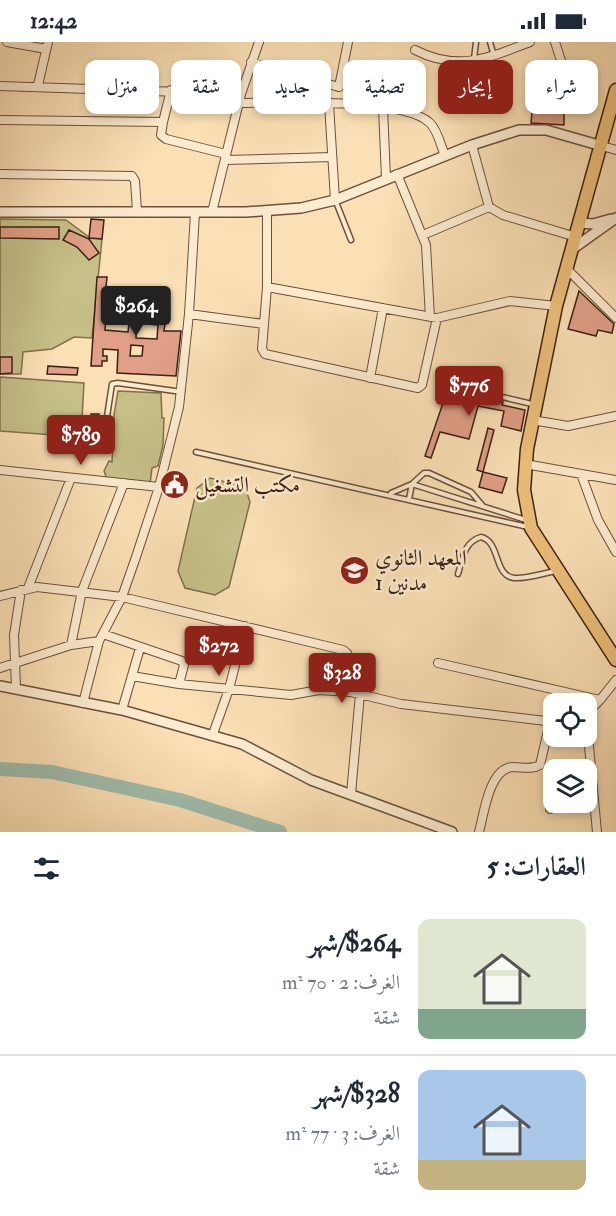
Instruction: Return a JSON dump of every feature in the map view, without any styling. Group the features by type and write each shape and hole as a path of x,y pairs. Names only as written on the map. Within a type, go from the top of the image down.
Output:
{"main road":[{"path":"616,90 581,223 556,306 532,420 525,464 524,490 530,524 557,571 616,660"}],"street":[{"path":"8,42 47,46 38,85"},
{"path":"241,94 259,42"},
{"path":"331,104 343,104 339,87 348,42"},
{"path":"473,60 495,57 530,42"},
{"path":"555,42 561,60"},
{"path":"415,50 438,61"},
{"path":"251,62 339,87"},
{"path":"0,86 38,85 171,90 161,135 166,139 225,157 332,157"},
{"path":"212,212 236,114"},
{"path":"330,114 335,200"},
{"path":"383,114 387,178"},
{"path":"416,114 425,119 435,130 445,156"},
{"path":"0,120 163,122"},
{"path":"0,212 195,213 301,208 335,200 397,174 519,130 546,130 616,150"},
{"path":"472,146 489,207 503,215 576,237"},
{"path":"0,174 132,176 135,181 137,211"},
{"path":"267,210 267,288 262,349 265,354 421,387 434,317 427,254 423,235 397,174"},
{"path":"423,235 489,207"},
{"path":"83,703 101,637 122,597 159,487 182,392 195,213"},
{"path":"581,223 593,224 616,218"},
{"path":"572,249 616,218"},
{"path":"567,268 616,318"},
{"path":"267,288 434,317 510,301 556,306"},
{"path":"370,378 383,308"},
{"path":"189,314 264,324"},
{"path":"532,420 568,426 616,416"},
{"path":"525,464 616,480"},
{"path":"0,470 159,487"},
{"path":"581,474 598,520 616,552"},
{"path":"16,688 14,635 24,589 70,478"},
{"path":"71,645 82,591 124,483"},
{"path":"0,596 24,589 82,591 122,597 345,651 355,693 351,794"},
{"path":"213,734 229,689 245,626"},
{"path":"0,668 101,637 182,661 184,665 180,684"},
{"path":"122,710 140,648"},
{"path":"438,663 600,700"},
{"path":"132,676 180,684 291,695 319,690 355,693 401,704 543,721"},
{"path":"589,759 586,714 616,680"},
{"path":"0,686 122,710 213,734 242,744 311,780 452,832"},
{"path":"479,832 497,776 506,768 533,768 540,765 545,747"},
{"path":"594,813 597,832"}],"lane":[{"path":"473,60 476,42"},
{"path":"490,42 495,57"},
{"path":"335,200 351,240"},
{"path":"102,449 112,384 182,392"},
{"path":"460,387 535,405"},
{"path":"196,452 530,524"},
{"path":"390,494 412,484 424,473 429,473 471,492 483,506"},
{"path":"409,499 412,484"},
{"path":"412,484 483,506 530,524"},
{"path":"458,574 467,546 472,540 481,537 492,544 504,573 512,578 557,571"}],"shaded area":[{"path":"0,219 66,220 89,237 102,239 92,338 74,337 52,349 23,352 21,374 0,374"},
{"path":"0,377 84,383 81,437 0,431"},
{"path":"118,391 161,393 162,418 164,418 163,445 158,466 152,468 150,484 107,479 104,471 109,461 112,462 114,415"},
{"path":"210,478 245,487 250,502 229,587 215,595 185,588 178,571 197,488"}],"building":[{"path":"532,114 564,114 564,125 531,123"},
{"path":"91,219 104,220 102,239 89,238"},
{"path":"0,227 59,227 59,239 0,238"},
{"path":"69,230 89,239 99,253 89,260 77,247 63,240"},
{"path":"97,277 107,277 106,287 109,287 105,330 128,332 132,298 168,302 164,331 181,331 176,376 117,373 118,350 103,349 103,356 107,356 107,361 102,361 102,366 91,366","holes":["137,323 158,325 157,339 136,338","131,345 143,346 142,356 130,356"]},
{"path":"579,291 614,324 612,333 598,330 596,336 568,329"},
{"path":"0,357 12,357 12,373 0,374"},
{"path":"48,366 78,368 77,375 47,374"},
{"path":"447,391 503,402 502,405 525,410 521,431 501,426 504,411 478,406 469,439 440,432 431,458 425,456"},
{"path":"91,414 99,414 96,445 89,444"},
{"path":"488,428 494,430 483,472 477,470"},
{"path":"483,472 507,478 502,493 479,487"}],"waterway":[{"path":"0,769 52,772 180,800 280,832"}],"place":[{"name":"مكتب التشغيل","path":"174,484"},
{"name":"المعهد الثانوي مدنين 1","path":"354,570"}]}
